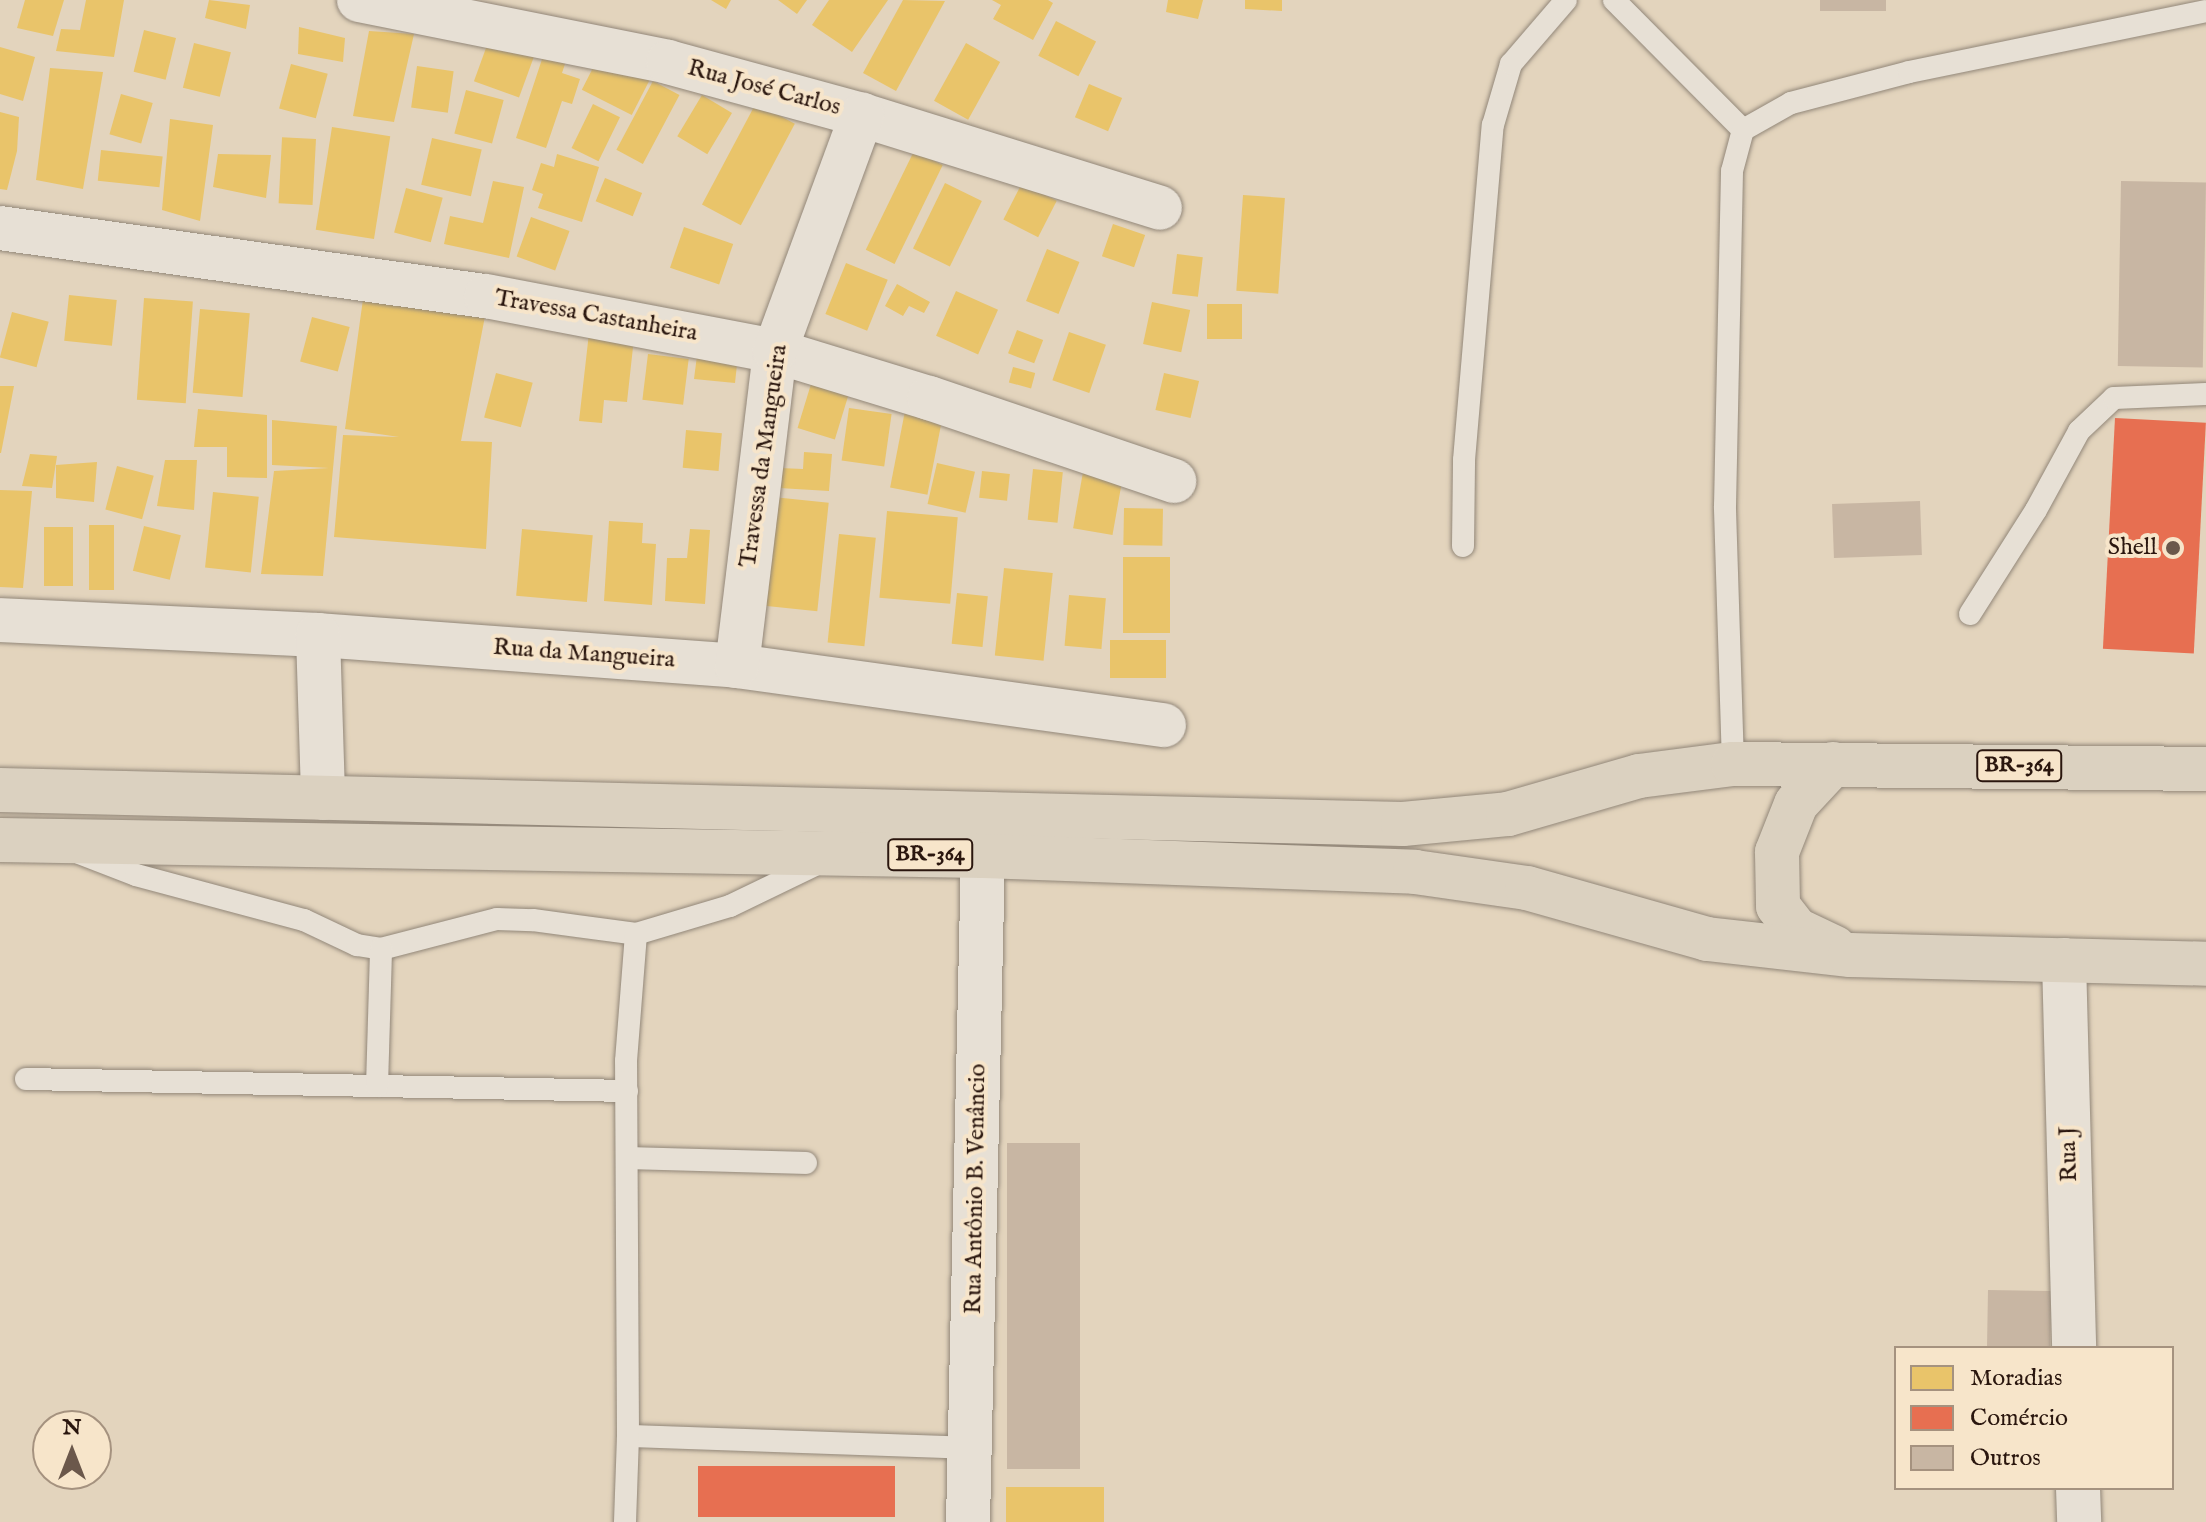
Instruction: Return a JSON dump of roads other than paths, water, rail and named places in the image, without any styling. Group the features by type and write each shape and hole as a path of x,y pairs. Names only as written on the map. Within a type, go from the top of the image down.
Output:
{"highway":[{"name":"BR-364","path":"0,790 1403,824 1508,814 1639,776 1733,764 2206,769"},
{"path":"1833,764 1796,804 1783,828 1777,852 1778,906 1797,930 1850,955"},
{"name":"BR-364","path":"0,840 983,856 1415,872 1527,888 1707,939 1850,955 2206,964"}],"street":[{"name":"Rua José Carlos","path":"359,0 668,62 862,115 1160,208"},
{"name":"Travessa da Mangueira","path":"737,666 775,351 862,115"},
{"name":"Travessa Castanheira","path":"0,228 486,296 775,351 929,398 1174,481"},
{"name":"Rua da Mangueira","path":"0,620 318,635 737,666 1164,725"},
{"path":"318,635 323,798"},
{"name":"Rua Antônio B. Venâncio","path":"968,1522 983,856"},
{"name":"Rua J","path":"2064,960 2074,1346"},
{"path":"2078,1490 2079,1522"}],"lane":[{"path":"1463,546 1464,460 1493,125 1511,64 1566,0"},
{"path":"1614,0 1743,130"},
{"path":"1733,764 1724,562 1725,490 1732,171 1743,130 1791,103 1909,72 2206,11"},
{"path":"1970,614 2036,510 2079,431 2114,398 2206,394"},
{"path":"49,841 136,875 304,920 357,945 381,949 497,919 533,920 636,934 730,906 836,854"},
{"path":"625,1522 628,1436 627,1091 636,934"},
{"path":"377,1086 381,949"},
{"path":"26,1079 627,1091"},
{"path":"629,1158 806,1163"},
{"path":"628,1436 970,1448"}],"place":[{"name":"Shell","path":"2173,548"}]}
